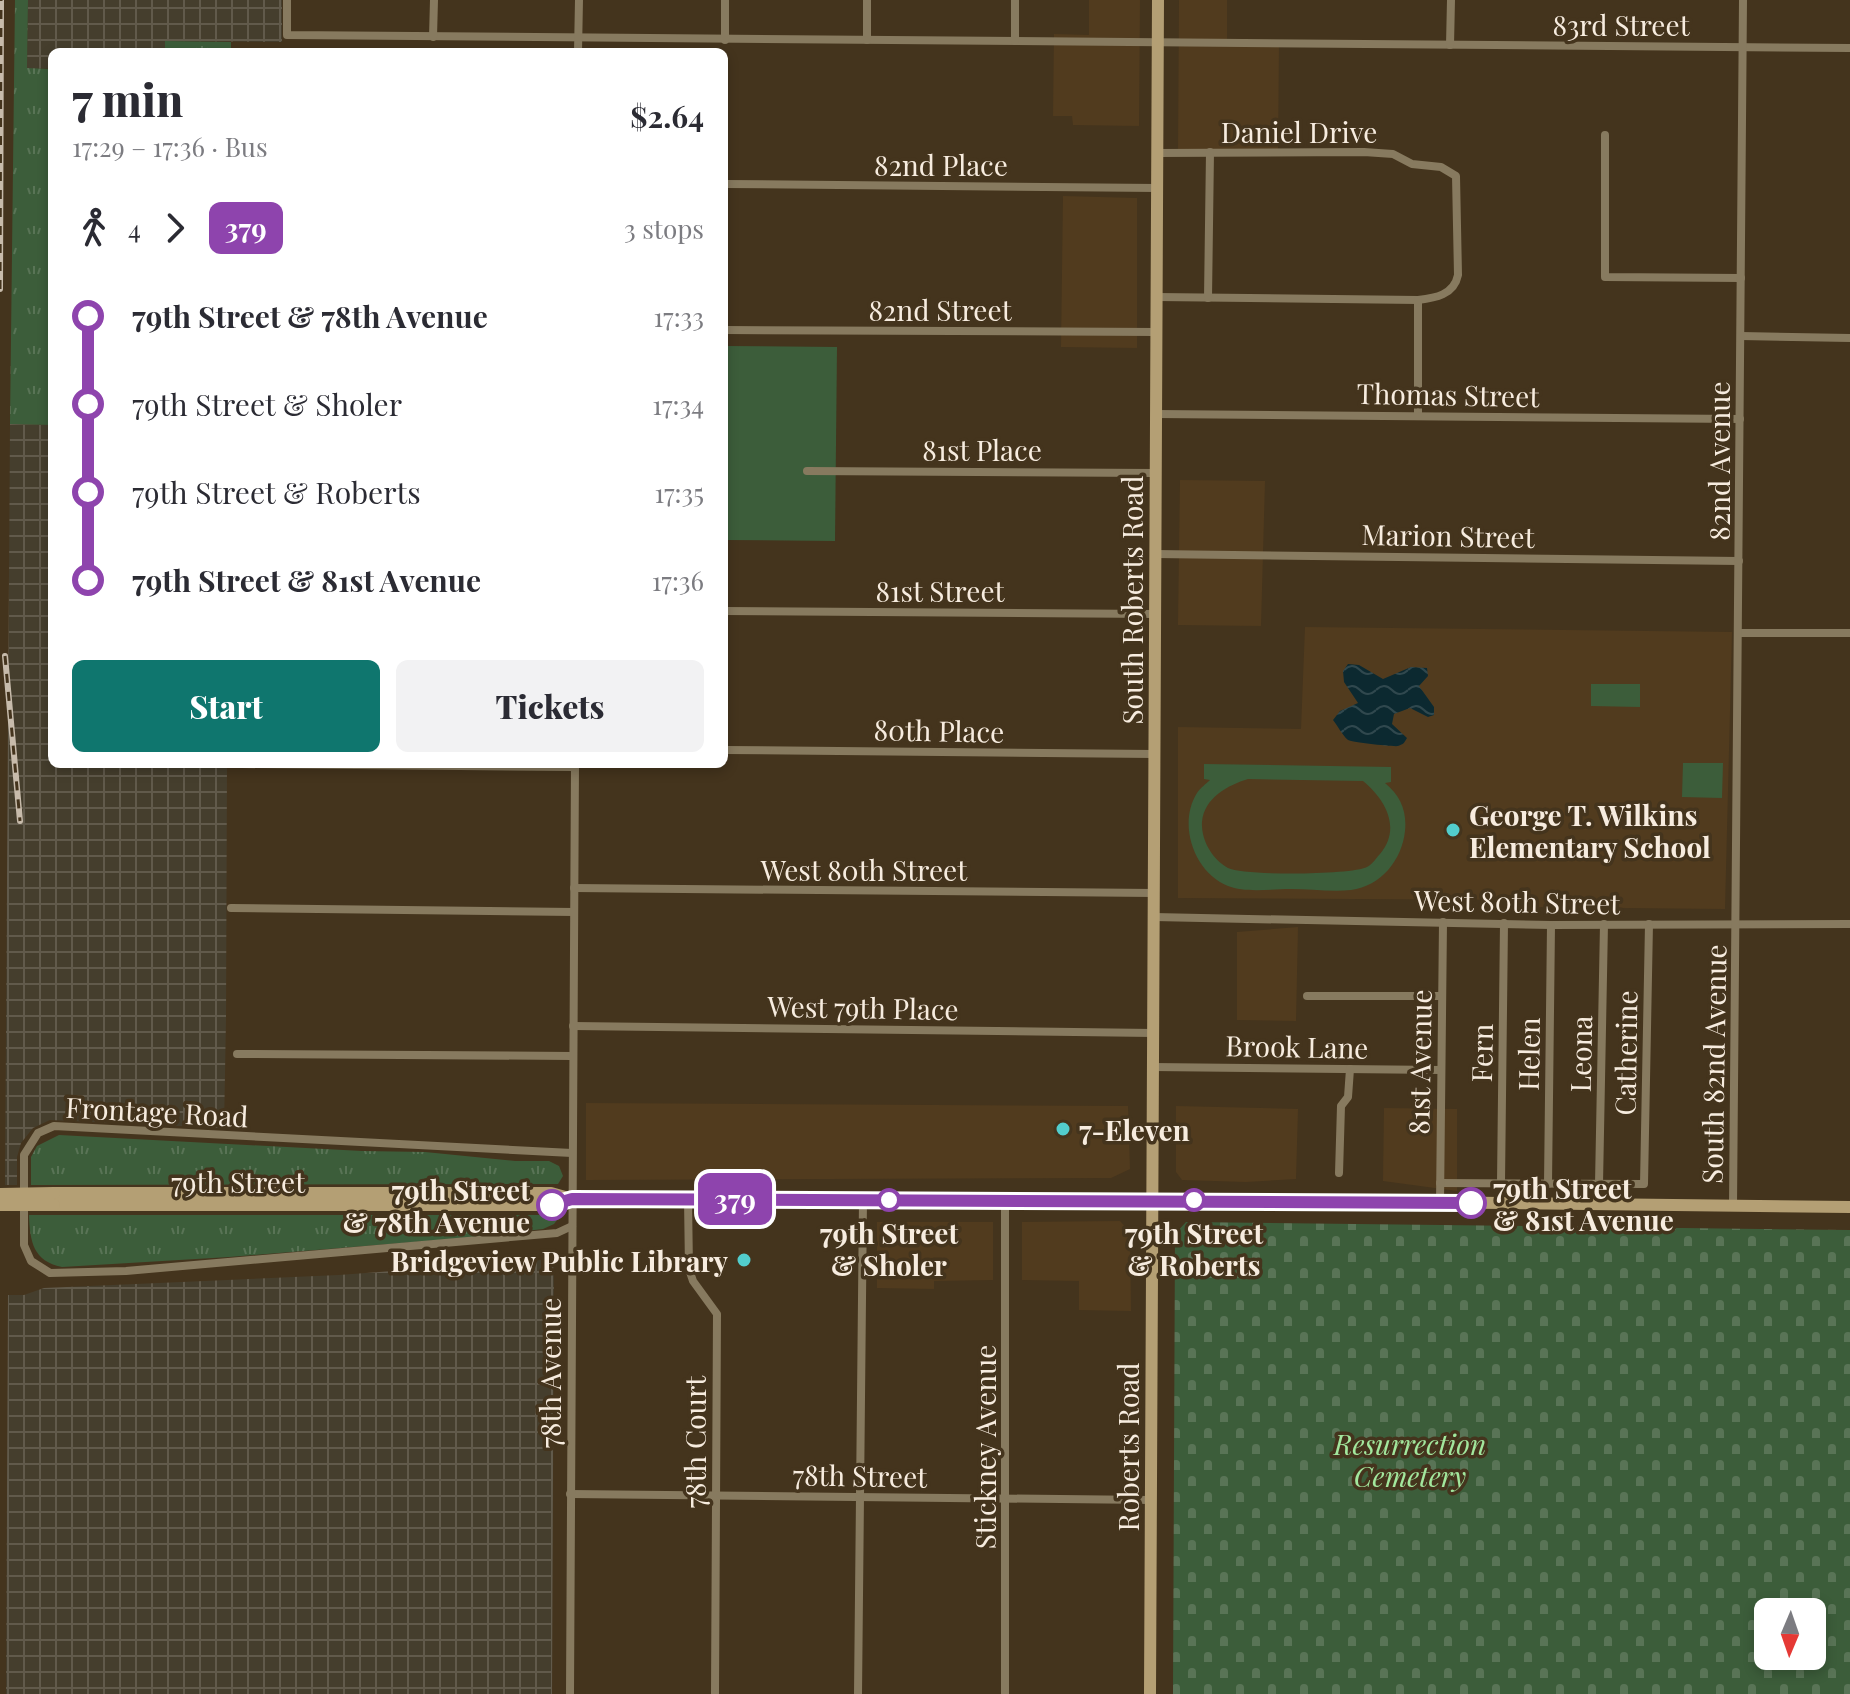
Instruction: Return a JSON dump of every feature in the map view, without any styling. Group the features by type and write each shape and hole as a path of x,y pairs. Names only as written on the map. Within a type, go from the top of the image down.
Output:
{"main road":[{"name":"South Roberts Road","path":"1152,1200 1158,0"},
{"name":"79th Street","path":"0,1194 54,1199 552,1205 572,1199 688,1199 1850,1207"},
{"name":"79th Street","path":"0,1205 54,1199"},
{"name":"Roberts Road","path":"1150,1694 1152,1200"}],"street":[{"name":"83rd Street","path":"287,0 287,35 1850,48"},
{"path":"433,37 434,0"},
{"path":"578,48 579,0"},
{"path":"725,0 725,40"},
{"path":"867,0 867,40"},
{"path":"1015,0 1015,41"},
{"path":"1450,45 1451,0"},
{"name":"82nd Avenue","path":"1737,923 1743,0"},
{"path":"1605,135 1605,277 1741,278"},
{"path":"1208,298 1210,152"},
{"name":"Daniel Drive","path":"1157,153 1393,154 1412,164 1441,167 1456,176 1456,282 1443,295 1418,300"},
{"name":"82nd Place","path":"728,184 1157,188"},
{"path":"1157,297 1418,300 1418,416"},
{"name":"82nd Street","path":"728,330 1156,332"},
{"path":"1741,336 1850,338"},
{"name":"Thomas Street","path":"1156,414 1740,419"},
{"name":"81st Place","path":"807,471 1156,473"},
{"name":"Marion Street","path":"1155,554 1739,561"},
{"name":"81st Street","path":"728,611 1155,614"},
{"path":"1739,633 1850,633"},
{"name":"80th Place","path":"728,750 1154,754"},
{"name":"78th Avenue","path":"570,1694 575,768"},
{"name":"West 80th Street","path":"574,888 1154,893"},
{"path":"231,908 574,912"},
{"name":"West 80th Street","path":"1154,917 1551,925 1850,924"},
{"name":"81st Avenue","path":"1440,1203 1443,922"},
{"name":"Fern","path":"1501,1183 1504,923"},
{"name":"South 82nd Avenue","path":"1733,1206 1737,923"},
{"name":"Leona","path":"1599,1184 1604,924"},
{"name":"Catherine","path":"1599,1184 1644,1184 1649,924"},
{"name":"Helen","path":"1548,1184 1551,925"},
{"path":"1307,996 1442,996"},
{"name":"West 79th Place","path":"573,1026 1153,1033"},
{"path":"237,1054 573,1056"},
{"name":"Brook Lane","path":"1152,1067 1441,1070"},
{"path":"1339,1173 1341,1106 1348,1097 1350,1069"},
{"name":"Frontage Road","path":"572,1153 54,1126 38,1133 25,1150 23,1221 27,1257 42,1270 59,1274 334,1254 557,1233 572,1226"},
{"path":"1440,1183 1599,1184"},
{"name":"78th Court","path":"688,1199 689,1269 693,1281 717,1314 715,1694"},
{"path":"858,1694 863,1200"},
{"name":"Stickney Avenue","path":"1005,1200 1005,1694"},
{"name":"78th Street","path":"570,1494 1150,1500"}],"shaded area":[{"path":"28,0 282,0 282,42 165,41 165,48 48,48 48,68 27,69"},
{"path":"1089,0 1140,0 1139,126 1073,125 1072,116 1053,116 1054,34 1089,35"},
{"path":"1179,0 1227,0 1227,43 1279,43 1278,152 1178,153"},
{"path":"1063,196 1137,198 1137,348 1061,347"},
{"path":"10,424 48,425 48,768 227,768 224,1128 50,1120 33,1128 21,1143 17,1157 17,1185 5,1185"},
{"path":"1180,480 1265,481 1261,626 1178,625"},
{"name":"George T. Wilkins Elementary School","path":"1305,627 1732,632 1725,909 1525,907 1524,900 1178,898 1178,727 1301,729"},
{"path":"1298,927 1296,1021 1237,1020 1237,932"},
{"path":"586,1103 1128,1106 1130,1169 1111,1178 586,1180"},
{"path":"1176,1106 1298,1109 1296,1179 1246,1182 1182,1180 1176,1172"},
{"path":"1384,1108 1457,1109 1457,1191 1383,1181"},
{"path":"1120,1221 1130,1232 1131,1311 1079,1310 1079,1281 1022,1280 1022,1222"},
{"path":"877,1222 993,1222 993,1280 934,1281 934,1289 877,1288"},
{"path":"554,1259 552,1694 6,1694 8,1295 24,1295 44,1288 339,1275"}],"green space":[{"path":"15,0 28,0 27,68 48,69 48,425 10,424"},
{"path":"165,41 231,42 231,48 165,48"},
{"path":"728,346 837,347 835,541 728,540"},
{"path":"1591,684 1640,684 1640,707 1591,706"},
{"path":"1683,763 1723,763 1722,798 1682,797"},
{"path":"1204,764 1391,767 1391,782 1385,783 1395,793 1404,811 1400,852 1388,870 1362,888 1344,891 1259,890 1228,886 1206,870 1198,859 1189,833 1191,806 1198,791 1210,780 1204,779","holes":["1248,779 1363,781 1384,805 1390,824 1386,844 1367,867 1320,873 1238,871 1222,864 1206,842 1202,822 1207,806 1218,794 1240,782"]},
{"path":"59,1135 425,1152 515,1161 549,1161 559,1166 563,1176 558,1184 31,1185 31,1157 37,1146"},
{"path":"29,1215 542,1215 557,1220 543,1229 475,1237 62,1267 45,1260 35,1249"},
{"name":"Resurrection Cemetery","path":"1186,1222 1850,1230 1850,1694 1173,1694 1175,1234"}],"water":[{"path":"1348,664 1359,665 1383,679 1411,667 1427,668 1428,676 1419,686 1434,707 1434,715 1428,717 1410,708 1394,714 1392,724 1407,738 1398,746 1348,740 1333,720 1340,711 1358,703 1344,682 1343,671"}],"railway":[{"path":"0,289 1,0"},
{"path":"5,656 20,821"}],"bus line":[{"name":"379","path":"552,1205 572,1199 1471,1203"}],"place":[{"name":"George T. Wilkins Elementary School","path":"1453,830"},
{"name":"7-Eleven","path":"1063,1129"},
{"name":"79th Street & Sholer","path":"889,1200"},
{"name":"79th Street & Roberts","path":"1194,1200"},
{"name":"79th Street & 81st Avenue","path":"1471,1203"},
{"name":"79th Street & 78th Avenue","path":"552,1205"},
{"name":"Bridgeview Public Library","path":"744,1260"}]}
